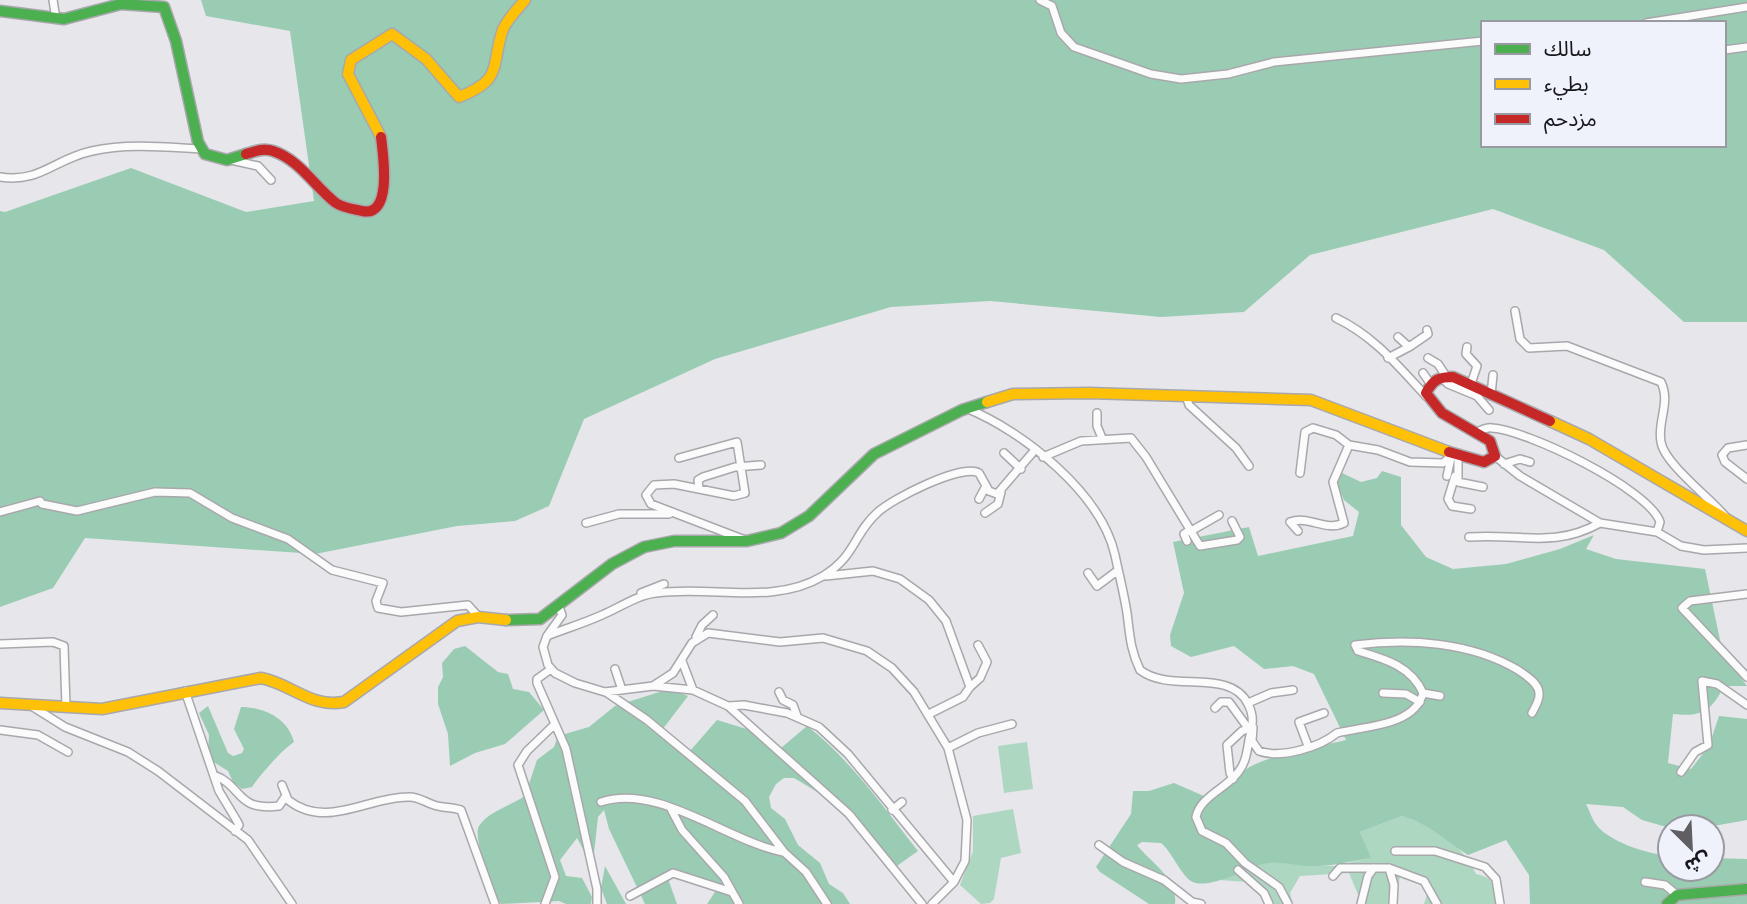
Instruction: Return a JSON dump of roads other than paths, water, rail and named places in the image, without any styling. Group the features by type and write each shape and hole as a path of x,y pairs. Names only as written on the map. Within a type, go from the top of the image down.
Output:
{"street":[{"path":"53,0 56,19"},
{"path":"227,160 264,149 276,152 300,168 338,205 368,212 376,208 385,188 381,132 348,74 351,60 392,34 426,59 459,97 468,95 493,75 500,51 502,30 525,0"},
{"path":"1040,0 1052,6 1061,33 1074,47 1151,75 1181,79 1228,74 1274,62 1481,41"},
{"path":"0,11 56,19 121,4 164,7 175,37 201,149 210,157 258,166 271,180"},
{"path":"1659,21 1747,7"},
{"path":"1726,50 1747,47"},
{"path":"0,177 33,177 60,161 94,150 146,147 201,149"},
{"path":"1515,311 1520,339 1529,348 1567,346 1661,382 1665,401 1661,442 1675,465 1728,519"},
{"path":"1336,318 1374,340 1442,413 1490,441 1495,456 1504,464 1600,523 1657,532 1681,546 1704,550 1747,548"},
{"path":"1388,358 1428,334 1427,330"},
{"path":"1398,337 1409,347"},
{"path":"1467,347 1466,354 1476,366 1471,384"},
{"path":"1428,358 1438,364 1448,384 1477,396 1489,410"},
{"path":"1491,395 1493,375"},
{"path":"1432,402 1426,393 1427,378 1443,377 1471,384 1589,439 1747,531"},
{"path":"0,703 102,709 185,691 267,678 314,704 333,705 354,696 457,621 477,615 527,621 540,619 612,564 644,547 674,541 747,541 771,537 809,516 874,453 966,408 989,400 1033,392 1187,399 1311,400 1352,413 1454,456 1485,462 1495,456"},
{"path":"1187,399 1189,405 1236,448 1249,466"},
{"path":"989,400 999,422"},
{"path":"966,408 999,422 1043,457 1086,497 1100,517 1115,555 1127,613 1127,637 1140,670 1162,682 1229,686 1248,703 1252,741 1259,751 1266,753"},
{"path":"1097,413 1097,426 1102,438"},
{"path":"1477,432 1491,427 1568,453 1646,505 1659,518 1657,532"},
{"path":"1300,473 1304,436 1309,428 1330,432 1349,445 1394,453 1427,464 1443,463 1454,456"},
{"path":"1043,457 1069,444 1102,438 1131,439 1200,546 1234,541 1240,537 1232,521"},
{"path":"679,458 733,441 739,444 745,494 734,496 660,483 647,491 651,504 747,541"},
{"path":"1298,531 1290,522 1302,520 1330,527 1344,523 1333,482 1349,445"},
{"path":"1747,445 1728,447 1722,455 1724,462 1747,479"},
{"path":"985,513 998,504 1001,492 1034,451"},
{"path":"1004,453 1021,469"},
{"path":"1454,456 1448,499 1452,506 1471,509"},
{"path":"1504,464 1520,459 1530,462"},
{"path":"699,488 698,480 703,477 742,466 761,465"},
{"path":"822,577 851,554 874,516 897,499 966,470 979,473 991,492 1001,492"},
{"path":"1451,476 1458,482 1483,487"},
{"path":"979,499 986,486"},
{"path":"0,512 40,501 42,505 77,510 155,492 190,493 232,518 297,544 319,563 332,570 383,583 376,601 378,608 401,612 468,605 477,615"},
{"path":"586,523 644,512 680,516"},
{"path":"1187,541 1184,534 1219,515"},
{"path":"1469,537 1546,540 1582,533 1600,523"},
{"path":"547,636 648,594 692,590 718,590 730,594 769,593 822,577 873,571 900,579 929,600 946,621 970,687"},
{"path":"1088,573 1097,586 1117,571"},
{"path":"633,601 642,592 664,584"},
{"path":"1747,594 1690,601 1682,608 1747,677"},
{"path":"559,607 562,615 547,636 544,656 551,669 564,679 605,692 647,720 727,783 756,813 784,852 806,872 827,904"},
{"path":"653,686 673,673 702,625 713,615"},
{"path":"696,638 708,632 780,642 823,638 856,647 892,668 914,692 948,748 967,820 967,849 954,882 932,904"},
{"path":"0,644 54,642 64,646 66,707"},
{"path":"1440,696 1423,693 1399,666 1358,651 1355,645 1439,644 1488,655 1527,676 1538,688 1539,694 1532,713"},
{"path":"929,714 963,697 977,682 987,663 978,645"},
{"path":"682,662 693,690"},
{"path":"551,669 537,679 566,749 597,889 603,904"},
{"path":"615,669 622,690"},
{"path":"1681,772 1695,752 1708,745 1702,681 1717,684 1747,705"},
{"path":"605,692 653,686 693,690 728,706 849,814 922,904"},
{"path":"1248,703 1270,693 1293,690"},
{"path":"185,691 223,802 239,825 235,831"},
{"path":"779,692 783,699 793,705 797,716"},
{"path":"1383,693 1406,694 1420,702"},
{"path":"1246,756 1308,746 1329,740 1337,733 1403,718 1414,711 1423,693"},
{"path":"1215,708 1221,702 1229,702 1250,728"},
{"path":"30,705 65,727 144,760 255,848 292,904"},
{"path":"728,706 757,707 797,716 809,720 834,739 954,882"},
{"path":"1308,746 1299,722 1324,713"},
{"path":"1237,736 1241,719"},
{"path":"545,904 555,877 518,765 527,751 555,724"},
{"path":"948,748 978,733 1012,724"},
{"path":"1233,779 1227,745 1250,728"},
{"path":"1250,728 1246,756 1233,779 1200,807 1197,822 1202,831 1233,849 1245,863 1279,887 1288,904"},
{"path":"0,730 38,735 68,752"},
{"path":"214,775 227,780 238,797 255,806 279,806 285,797"},
{"path":"282,785 285,797 311,812 344,812 376,799 412,796 434,806 461,810 495,904"},
{"path":"601,802 628,798 671,809 784,852"},
{"path":"892,810 902,802"},
{"path":"671,809 682,830 719,870 739,904"},
{"path":"1099,845 1132,866 1164,880 1192,902 1201,904"},
{"path":"1395,850 1435,851 1485,867 1496,879 1500,904"},
{"path":"1361,904 1368,876 1374,867"},
{"path":"1332,876 1340,868 1389,868 1424,881 1437,904"},
{"path":"1389,868 1394,886 1393,904"},
{"path":"1238,870 1266,896 1269,904"},
{"path":"630,896 673,873 732,892"},
{"path":"1645,882 1665,885 1677,895"},
{"path":"597,889 597,904"},
{"path":"1667,904 1677,895 1747,889"}]}
